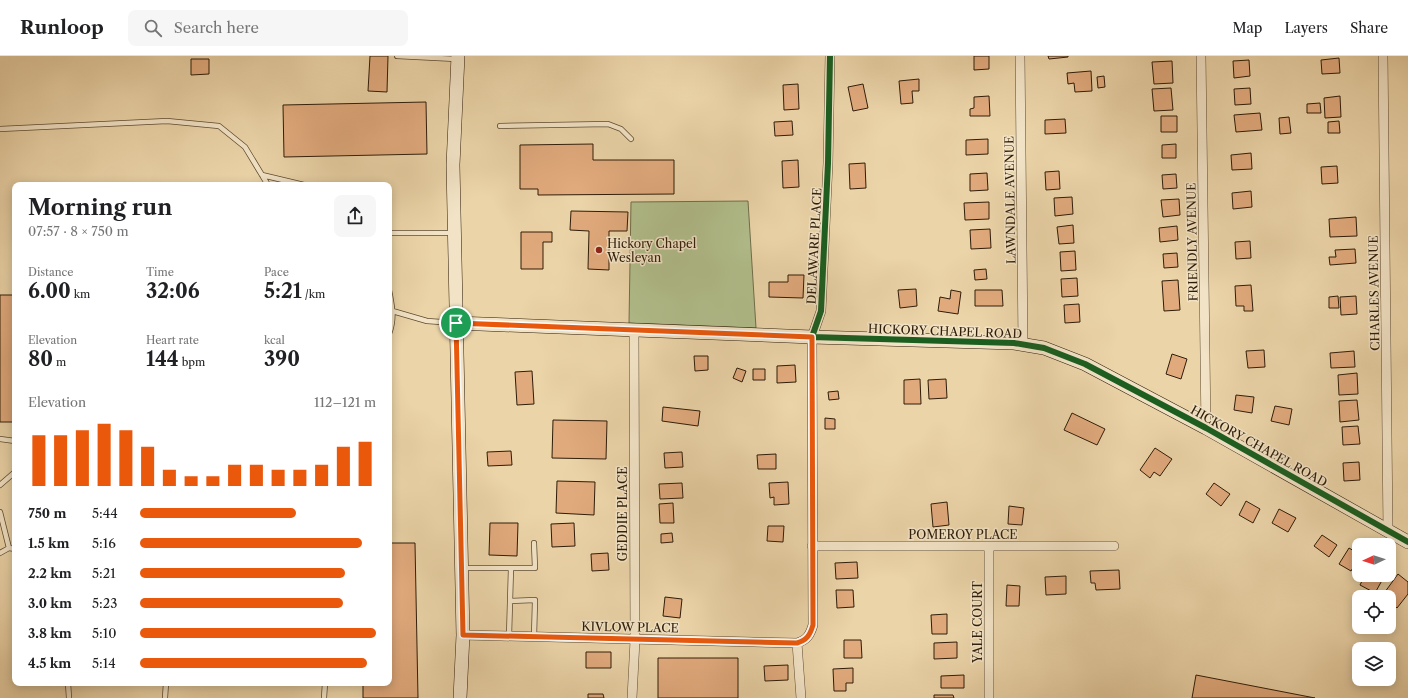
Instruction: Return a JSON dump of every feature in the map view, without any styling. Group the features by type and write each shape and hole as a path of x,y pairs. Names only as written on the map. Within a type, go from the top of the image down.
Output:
{"street":[{"name":"DELAWARE PLACE","path":"797,643 804,641 810,635 813,625 812,337 822,311 828,163 830,56"},
{"name":"LAWNDALE AVENUE","path":"1020,56 1023,344"},
{"name":"FRIENDLY AVENUE","path":"1201,56 1206,428"},
{"name":"CHARLES AVENUE","path":"1383,56 1388,530"},
{"path":"458,58 453,165 463,635 460,698"},
{"name":"HICKORY CHAPEL ROAD","path":"456,323 812,337 1014,343 1044,348 1085,364 1206,428 1408,542"},
{"name":"GEDDIE PLACE","path":"632,698 634,640 634,330"},
{"name":"POMEROY PLACE","path":"812,546 1114,546"},
{"name":"YALE COURT","path":"988,698 989,546"},
{"name":"KIVLOW PLACE","path":"463,635 797,643"},
{"path":"797,643 801,698"}],"lane":[{"path":"397,56 458,58"},
{"path":"0,128 167,121 219,126 245,146 266,182"},
{"path":"500,126 608,124 621,129 632,139"},
{"path":"262,175 291,182"},
{"path":"392,233 455,233"},
{"path":"392,310 427,321 456,323"},
{"path":"0,439 12,441"},
{"path":"0,485 12,475"},
{"path":"0,512 9,548"},
{"path":"462,568 535,568 534,543"},
{"path":"0,553 9,548 12,548"},
{"path":"510,636 511,568"},
{"path":"510,601 535,600 534,637"},
{"path":"68,686 69,698"},
{"path":"165,698 166,686"},
{"path":"324,698 325,686"}],"green space":[{"path":"748,201 756,328 629,323 631,202"}],"building":[{"path":"370,56 388,56 387,92 368,91"},
{"path":"974,56 989,56 989,69 974,70"},
{"path":"1048,56 1068,56 1068,57 1049,59"},
{"path":"1339,58 1340,73 1322,74 1321,60"},
{"path":"191,59 209,59 209,74 191,75"},
{"path":"1249,60 1250,76 1234,78 1233,61"},
{"path":"1172,61 1173,83 1154,84 1152,62"},
{"path":"1091,71 1092,91 1075,92 1074,83 1068,84 1067,73"},
{"path":"1104,76 1105,87 1098,88 1097,77"},
{"path":"919,79 919,91 912,91 913,103 901,104 899,81"},
{"path":"798,84 799,109 784,110 783,85"},
{"path":"863,84 868,108 853,111 848,87"},
{"path":"1171,88 1173,110 1154,111 1152,89"},
{"path":"1250,88 1251,104 1235,105 1234,89"},
{"path":"989,96 990,116 970,116 970,109 974,108 974,97"},
{"path":"1340,96 1341,117 1325,118 1324,98"},
{"path":"426,102 427,154 284,157 283,105"},
{"path":"1320,103 1321,113 1307,113 1307,104"},
{"path":"1260,113 1262,130 1236,132 1234,115"},
{"path":"1161,116 1177,116 1177,132 1161,132"},
{"path":"1289,117 1291,133 1280,134 1279,118"},
{"path":"1065,119 1066,133 1045,134 1045,120"},
{"path":"792,121 793,135 775,136 774,122"},
{"path":"1339,121 1340,133 1328,133 1328,122"},
{"path":"988,139 988,154 966,155 966,140"},
{"path":"593,144 593,160 674,160 674,194 538,195 538,189 520,189 520,145"},
{"path":"1176,144 1176,158 1162,158 1162,145"},
{"path":"1251,153 1252,169 1232,170 1231,155"},
{"path":"798,160 799,187 783,188 782,161"},
{"path":"865,163 866,188 850,189 849,164"},
{"path":"1337,166 1338,183 1322,184 1321,167"},
{"path":"1059,171 1060,189 1046,190 1045,172"},
{"path":"987,173 988,190 970,191 970,174"},
{"path":"1176,174 1177,188 1163,189 1162,175"},
{"path":"1251,191 1252,207 1233,209 1232,193"},
{"path":"1072,197 1073,214 1055,216 1054,198"},
{"path":"1179,199 1180,215 1163,217 1161,200"},
{"path":"989,202 989,219 965,220 964,203"},
{"name":"Hickory Chapel Wesleyan","path":"571,211 628,212 627,231 609,231 609,270 588,269 589,231 570,230"},
{"path":"1356,217 1357,236 1330,237 1329,219"},
{"path":"1073,225 1074,243 1059,244 1057,227"},
{"path":"1177,226 1178,240 1160,242 1159,228"},
{"path":"990,229 991,248 971,249 970,230"},
{"path":"521,232 552,232 552,242 543,242 543,269 521,269"},
{"path":"1250,241 1251,258 1236,259 1235,242"},
{"path":"1355,249 1356,263 1330,265 1329,257 1336,257 1335,250"},
{"path":"1075,251 1076,270 1061,271 1060,252"},
{"path":"1177,253 1178,267 1164,268 1163,254"},
{"path":"986,269 987,279 975,280 974,270"},
{"path":"788,275 804,275 803,298 769,297 769,282 788,282"},
{"path":"1077,278 1078,296 1062,297 1061,279"},
{"path":"1178,280 1180,310 1164,311 1162,281"},
{"path":"1251,285 1253,311 1244,311 1244,306 1236,306 1235,286"},
{"path":"916,289 917,306 900,308 898,290"},
{"path":"951,290 961,292 958,314 938,311 940,297 950,299"},
{"path":"975,290 1002,290 1003,306 975,306"},
{"path":"0,295 12,295 12,422 0,422"},
{"path":"1338,296 1339,308 1329,308 1329,297"},
{"path":"1356,296 1357,314 1341,315 1340,297"},
{"path":"1079,304 1080,322 1065,323 1064,305"},
{"path":"1264,350 1265,367 1248,368 1246,351"},
{"path":"1354,351 1355,367 1331,368 1330,353"},
{"path":"1172,354 1187,359 1181,379 1166,374"},
{"path":"694,356 708,356 708,370 695,371"},
{"path":"795,365 796,382 777,383 777,366"},
{"path":"737,368 746,371 742,382 733,378"},
{"path":"753,369 765,369 765,380 753,380"},
{"path":"532,371 534,404 517,405 515,372"},
{"path":"1357,373 1358,394 1339,395 1338,375"},
{"path":"920,379 921,404 904,404 904,380"},
{"path":"946,379 947,398 929,399 928,380"},
{"path":"838,391 839,399 829,400 828,392"},
{"path":"1236,395 1254,397 1252,413 1234,410"},
{"path":"1357,400 1359,420 1340,422 1339,401"},
{"path":"1275,406 1292,409 1289,425 1271,421"},
{"path":"663,407 700,411 698,426 662,421"},
{"path":"1072,413 1105,429 1097,445 1064,430"},
{"path":"825,418 835,419 835,429 825,429"},
{"path":"553,420 607,421 606,459 552,458"},
{"path":"1358,426 1360,444 1343,445 1342,427"},
{"path":"1155,448 1172,459 1160,476 1154,472 1150,478 1140,470"},
{"path":"511,451 512,465 488,466 487,452"},
{"path":"682,452 683,467 665,468 664,453"},
{"path":"776,454 776,469 758,469 757,455"},
{"path":"1359,462 1360,480 1344,481 1343,463"},
{"path":"557,481 595,482 594,515 556,513"},
{"path":"788,482 789,504 774,505 774,497 770,498 769,483"},
{"path":"682,483 683,498 660,499 659,484"},
{"path":"1214,483 1230,494 1221,506 1206,494"},
{"path":"1246,501 1260,509 1253,523 1239,515"},
{"path":"947,502 949,525 933,527 931,504"},
{"path":"673,503 674,523 660,523 659,504"},
{"path":"1009,506 1024,508 1022,525 1008,524"},
{"path":"1279,509 1296,518 1288,532 1272,523"},
{"path":"490,523 518,523 517,556 489,555"},
{"path":"574,523 575,546 552,547 551,524"},
{"path":"768,526 784,526 783,542 767,541"},
{"path":"672,533 673,542 661,543 661,534"},
{"path":"1322,535 1337,545 1329,557 1314,546"},
{"path":"392,543 415,543 418,698 363,698 363,686 392,686"},
{"path":"1349,548 1352,550 1351,571 1339,564"},
{"path":"608,553 609,570 592,571 591,554"},
{"path":"857,562 858,578 836,579 835,563"},
{"path":"1119,570 1120,589 1096,590 1095,583 1091,583 1090,571"},
{"path":"1398,574 1408,582 1408,594 1397,608 1396,590 1386,590 1392,582 1396,582 1396,577"},
{"path":"1066,576 1066,594 1046,595 1045,577"},
{"path":"1362,582 1381,582 1377,590 1369,590 1360,585"},
{"path":"1007,585 1020,586 1019,606 1006,606"},
{"path":"836,590 853,590 854,607 837,608"},
{"path":"665,597 682,599 680,618 663,616"},
{"path":"947,614 947,634 932,634 931,615"},
{"path":"844,640 861,640 862,658 844,658"},
{"path":"957,642 957,658 934,659 934,643"},
{"path":"586,652 611,652 611,668 586,668"},
{"path":"658,658 738,658 738,698 658,698"},
{"path":"788,665 788,680 765,681 764,666"},
{"path":"853,668 853,683 846,683 846,691 834,691 833,669"},
{"path":"964,675 964,688 941,688 941,676"},
{"path":"1196,675 1315,698 1192,698"},
{"path":"588,694 603,694 604,698 588,698"},
{"path":"934,695 953,695 954,698 934,698"}],"cycle path":[{"path":"463,635 797,643 806,639 813,625 812,337 821,311 828,163 830,56"},
{"path":"456,323 812,337 1014,343 1044,348 1085,364 1206,428 1408,542"}],"place":[{"name":"Hickory Chapel Wesleyan","path":"599,250"}],"route":[{"path":"456,323 812,337 813,625 810,635 804,641 797,643 463,635 456,323"}]}
